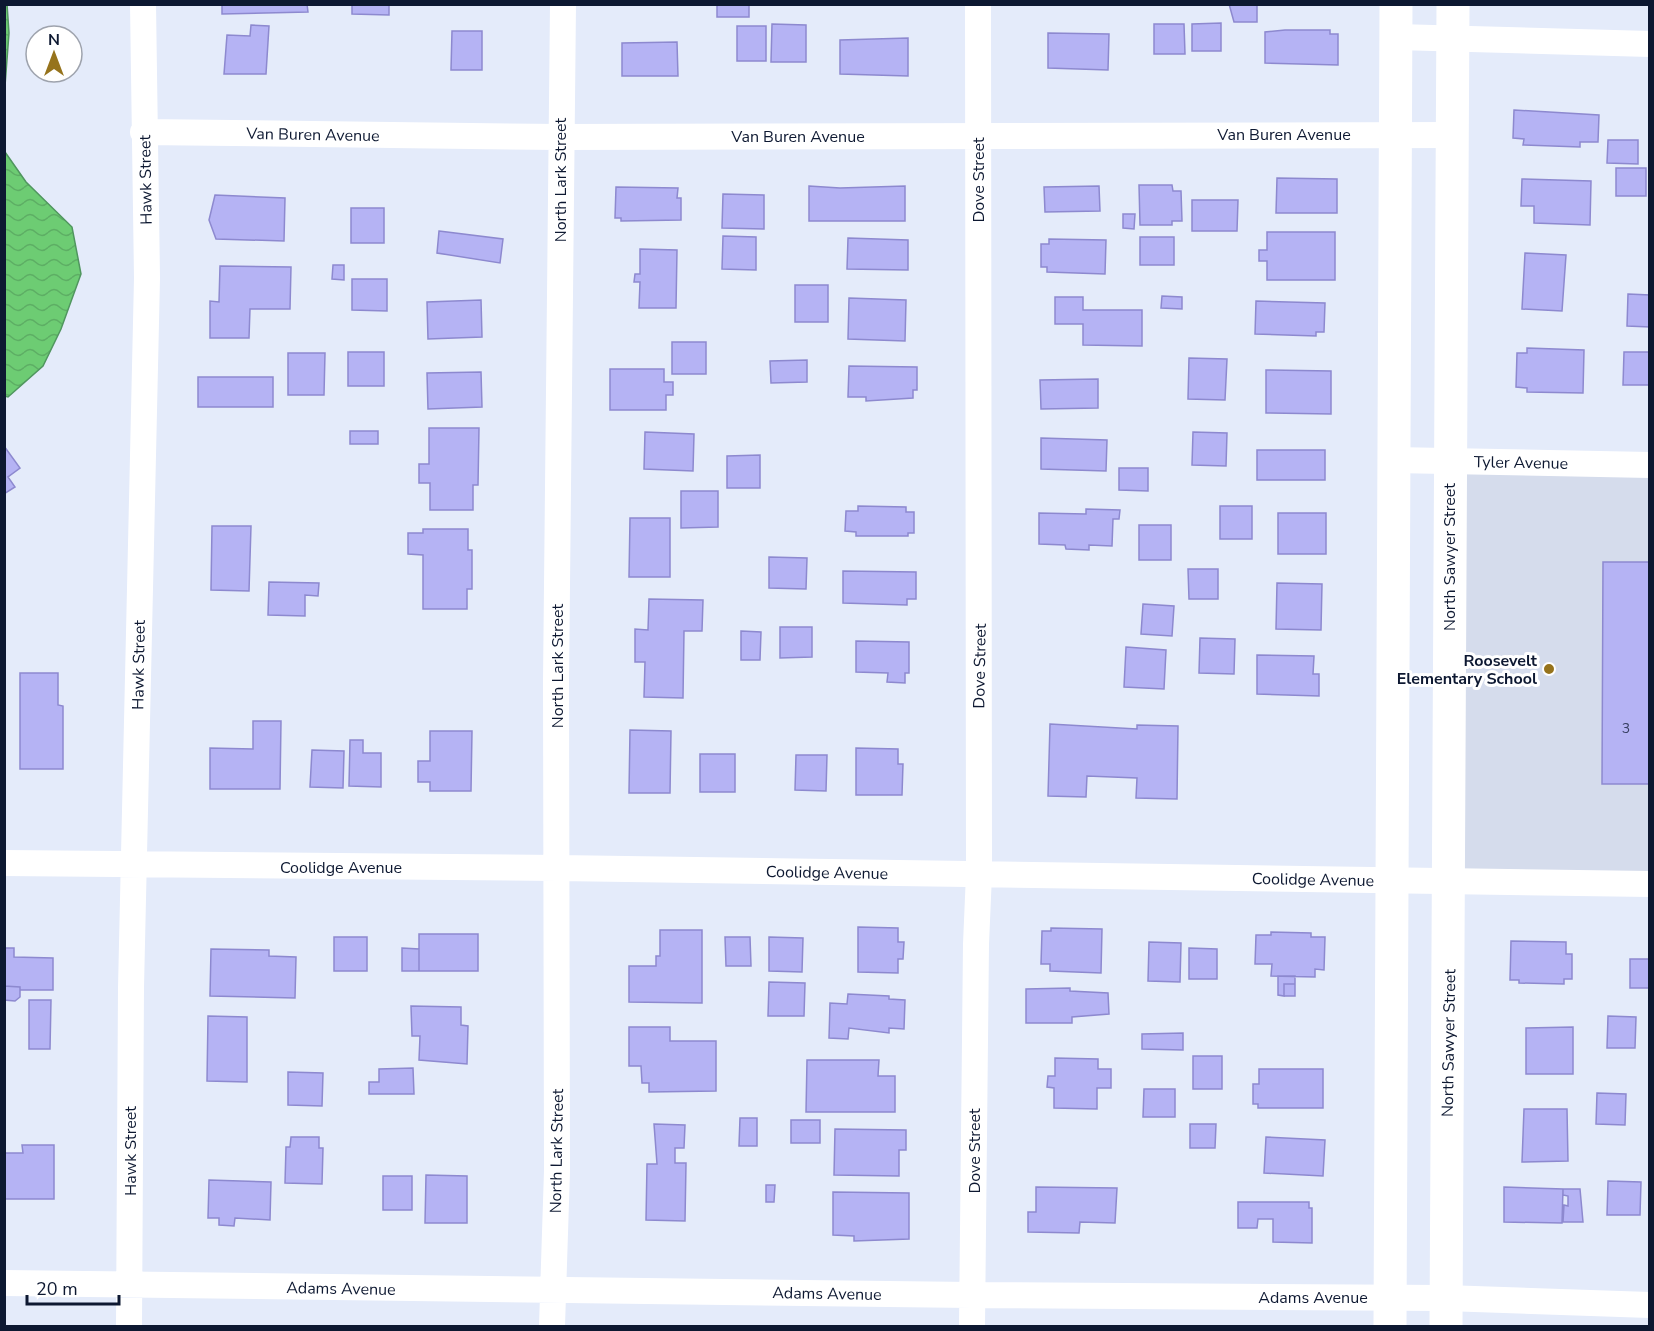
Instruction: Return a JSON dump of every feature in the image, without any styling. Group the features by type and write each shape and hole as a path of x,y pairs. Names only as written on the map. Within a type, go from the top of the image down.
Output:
{"street":[{"name":"Hawk Street","path":"129,1326 134,865 147,278 143,132 143,4"},
{"name":"North Lark Street","path":"552,1326 557,1171 556,682 561,430 560,137 563,4"},
{"name":"Dove Street","path":"972,1326 976,944 979,874 978,4"},
{"path":"1390,1312 1396,4"},
{"name":"North Sawyer Street","path":"1445,1312 1449,880 1449,461 1454,135 1453,4"},
{"path":"1396,37 1650,44"},
{"name":"Van Buren Avenue","path":"143,132 560,137 1396,133 1454,135"},
{"name":"Tyler Avenue","path":"1393,460 1650,465"},
{"name":"Coolidge Avenue","path":"4,863 558,868 1650,884"},
{"name":"Adams Avenue","path":"4,1283 972,1295 1390,1312 1650,1305"}],"shaded area":[{"name":"Roosevelt Elementary School","path":"1449,461 1649,464 1649,884 1449,880"}],"water":[{"path":"7,4 9,33 5,86 4,5"},
{"path":"5,152 26,182 72,227 81,274 61,329 43,366 8,397 4,396"}],"building":[{"path":"222,4 307,4 308,12 222,14"},
{"path":"352,4 389,4 389,15 352,14"},
{"path":"717,4 749,4 749,17 717,17"},
{"path":"1229,4 1257,4 1257,22 1234,22"},
{"path":"1221,23 1221,51 1192,51 1192,24"},
{"path":"772,24 806,25 806,62 771,62"},
{"path":"1154,24 1184,24 1185,54 1154,54"},
{"path":"251,25 269,26 266,74 224,74 227,35 250,36"},
{"path":"737,26 766,26 766,61 737,61"},
{"path":"1330,30 1330,34 1338,34 1338,65 1265,63 1265,32"},
{"path":"452,31 482,31 482,70 451,70"},
{"path":"1048,33 1109,34 1108,70 1048,68"},
{"path":"908,38 908,76 840,74 840,40"},
{"path":"677,42 678,76 622,76 622,43"},
{"path":"1514,110 1599,115 1598,142 1580,142 1580,147 1523,145 1524,139 1513,138"},
{"path":"1608,140 1638,140 1638,164 1607,163"},
{"path":"1616,168 1646,168 1646,196 1616,196"},
{"path":"1277,178 1337,179 1337,213 1276,213"},
{"path":"1522,179 1591,181 1590,225 1534,223 1534,206 1521,206"},
{"path":"1139,185 1172,185 1173,191 1181,191 1182,221 1172,221 1172,225 1140,225"},
{"path":"809,186 840,188 905,186 905,221 809,221"},
{"path":"1099,186 1100,211 1045,212 1044,187"},
{"path":"616,187 678,188 677,198 681,198 681,220 621,221 621,218 615,218"},
{"path":"723,194 764,195 764,229 722,228"},
{"path":"215,195 285,198 284,241 216,239 209,220"},
{"path":"1192,200 1238,200 1237,231 1192,231"},
{"path":"351,208 384,208 384,243 351,243"},
{"path":"1123,214 1135,214 1134,229 1123,228"},
{"path":"439,231 503,239 500,263 437,253"},
{"path":"1267,232 1335,232 1335,280 1267,280 1267,261 1259,261 1259,250 1267,250"},
{"path":"723,236 756,237 756,270 722,269"},
{"path":"1140,237 1174,237 1174,265 1140,265"},
{"path":"848,238 908,240 908,270 847,269"},
{"path":"1049,239 1106,240 1105,274 1047,272 1047,267 1041,267 1041,244 1049,244"},
{"path":"640,249 677,250 676,308 639,308 640,282 634,282 635,274 640,274"},
{"path":"1525,253 1566,255 1562,311 1522,309"},
{"path":"333,265 344,265 344,280 332,279"},
{"path":"220,266 291,267 290,309 250,309 249,338 210,338 210,301 219,302"},
{"path":"352,279 387,279 387,311 352,310"},
{"path":"795,285 828,285 828,322 795,322"},
{"path":"1628,294 1650,295 1650,327 1627,326"},
{"path":"1162,296 1182,297 1182,309 1161,308"},
{"path":"1055,297 1083,297 1083,310 1142,310 1142,346 1083,345 1083,324 1055,324"},
{"path":"849,298 906,300 905,341 848,339"},
{"path":"481,300 482,337 428,339 427,302"},
{"path":"1256,301 1325,303 1324,332 1316,332 1316,336 1255,334"},
{"path":"672,342 706,342 706,374 672,374"},
{"path":"1527,348 1584,350 1583,393 1527,392 1527,388 1516,387 1517,353 1527,353"},
{"path":"348,352 384,352 384,386 348,386"},
{"path":"1624,352 1650,352 1650,385 1623,385"},
{"path":"288,353 325,353 324,395 288,395"},
{"path":"1189,358 1227,359 1225,400 1188,399"},
{"path":"807,360 807,382 771,383 770,361"},
{"path":"849,366 917,367 917,390 913,390 913,398 866,401 866,397 848,397"},
{"path":"610,369 664,369 664,382 673,382 673,395 666,395 666,410 610,410"},
{"path":"1266,370 1331,371 1331,414 1266,413"},
{"path":"481,372 482,407 428,409 427,373"},
{"path":"198,377 273,377 273,407 198,407"},
{"path":"1098,379 1098,408 1041,409 1040,380"},
{"path":"429,428 479,428 478,485 473,485 473,510 430,510 430,483 419,483 419,464 429,464"},
{"path":"350,431 378,431 378,444 350,444"},
{"path":"645,432 694,434 693,471 644,469"},
{"path":"1193,432 1227,433 1226,466 1192,465"},
{"path":"1041,438 1107,440 1106,471 1041,469"},
{"path":"4,446 20,468 8,477 15,487 4,494"},
{"path":"1257,450 1325,450 1325,480 1257,480"},
{"path":"760,455 760,488 727,488 727,456"},
{"path":"1119,468 1148,468 1148,491 1119,490"},
{"path":"681,491 718,491 718,527 681,528"},
{"path":"858,506 906,507 906,512 914,512 914,533 908,533 908,536 856,536 856,532 845,531 846,511 858,511"},
{"path":"1220,506 1252,506 1252,539 1220,539"},
{"path":"1086,509 1120,510 1119,519 1113,519 1112,546 1089,545 1089,550 1066,549 1065,545 1039,544 1039,513 1086,514"},
{"path":"1278,513 1326,513 1326,554 1278,554"},
{"path":"630,518 670,518 670,577 629,577"},
{"path":"1139,525 1171,525 1171,560 1139,560"},
{"path":"212,526 251,526 249,591 211,590"},
{"path":"423,529 468,529 468,550 472,550 472,589 467,589 467,609 423,609 423,555 408,554 408,533 423,533"},
{"path":"769,557 807,558 806,589 769,588"},
{"path":"1603,562 1650,562 1650,784 1602,784"},
{"path":"1188,569 1218,569 1218,599 1189,599"},
{"path":"843,571 916,572 916,599 907,599 907,605 843,603"},
{"path":"269,582 319,583 318,596 305,595 305,616 268,615"},
{"path":"1277,583 1322,584 1321,630 1276,629"},
{"path":"649,599 703,600 702,631 684,631 683,698 644,697 645,662 635,662 635,629 648,630"},
{"path":"1143,604 1174,606 1172,636 1141,634"},
{"path":"780,627 812,627 812,657 780,658"},
{"path":"741,631 761,632 760,660 741,660"},
{"path":"1200,638 1235,639 1234,674 1199,673"},
{"path":"856,641 909,642 909,673 905,673 905,683 887,682 888,673 856,672"},
{"path":"1126,647 1166,650 1164,689 1124,687"},
{"path":"1257,655 1314,656 1313,674 1319,674 1319,696 1257,694"},
{"path":"20,673 58,673 58,705 63,706 63,769 20,769"},
{"path":"253,721 281,721 280,789 210,789 210,748 253,749"},
{"path":"1050,724 1137,729 1137,725 1178,726 1177,799 1136,798 1137,778 1087,776 1086,797 1048,796"},
{"path":"630,730 671,731 670,793 629,793"},
{"path":"430,731 472,731 471,791 430,791 430,782 418,782 418,761 430,761"},
{"path":"350,740 363,740 363,753 381,753 381,787 349,786"},
{"path":"856,748 898,749 898,764 903,764 902,795 856,795"},
{"path":"312,750 344,751 343,788 310,787"},
{"path":"700,754 735,754 735,792 700,792"},
{"path":"796,755 827,755 826,791 795,790"},
{"path":"858,927 898,928 898,942 904,942 903,959 898,959 898,973 858,972"},
{"path":"1051,928 1102,929 1101,973 1050,971 1050,964 1041,964 1042,931 1051,931"},
{"path":"660,930 702,930 702,1003 629,1002 629,966 656,966 656,956 660,956"},
{"path":"1271,932 1311,933 1311,937 1325,937 1324,970 1315,969 1315,977 1271,976 1272,964 1255,964 1256,935 1271,935"},
{"path":"419,934 478,934 478,971 419,971"},
{"path":"334,937 367,937 367,971 334,971"},
{"path":"725,937 750,937 751,966 726,966"},
{"path":"769,937 803,938 802,972 769,971"},
{"path":"1511,941 1566,942 1566,954 1572,954 1572,979 1564,979 1564,984 1519,983 1519,980 1510,980"},
{"path":"1149,942 1181,943 1180,982 1148,981"},
{"path":"4,948 14,948 14,957 53,958 53,990 20,990 20,987 4,986"},
{"path":"402,948 419,949 419,971 402,971"},
{"path":"1189,948 1217,949 1217,979 1189,979"},
{"path":"211,949 269,950 269,956 296,957 295,998 210,996"},
{"path":"1630,959 1650,959 1650,988 1630,988"},
{"path":"1278,976 1295,976 1295,984 1284,984 1284,996 1278,995"},
{"path":"769,982 805,983 804,1016 768,1016"},
{"path":"1284,984 1295,984 1295,996 1284,996"},
{"path":"4,986 20,987 20,997 15,1001 4,1000"},
{"path":"1070,988 1070,991 1108,993 1109,1014 1072,1017 1072,1023 1026,1023 1026,989"},
{"path":"848,994 889,996 889,999 905,1000 904,1029 889,1028 889,1033 849,1028 848,1039 829,1038 830,1003 847,1004"},
{"path":"29,1000 51,1000 50,1049 29,1049"},
{"path":"411,1006 461,1007 461,1025 468,1026 467,1064 419,1060 420,1036 412,1036"},
{"path":"208,1016 247,1017 247,1082 207,1081"},
{"path":"1608,1016 1636,1017 1635,1048 1607,1048"},
{"path":"629,1027 670,1027 670,1041 716,1041 716,1091 649,1092 649,1083 642,1083 641,1066 629,1066"},
{"path":"1573,1027 1573,1074 1526,1074 1526,1028"},
{"path":"1183,1033 1183,1050 1142,1049 1142,1034"},
{"path":"1193,1056 1222,1056 1222,1089 1193,1089"},
{"path":"1055,1058 1098,1059 1098,1069 1111,1069 1111,1088 1097,1088 1097,1109 1054,1108 1054,1088 1047,1087 1048,1076 1055,1076"},
{"path":"807,1060 879,1060 878,1076 895,1076 895,1112 806,1112"},
{"path":"413,1068 414,1094 369,1094 369,1082 379,1082 379,1069"},
{"path":"1259,1069 1323,1069 1323,1108 1258,1108 1258,1104 1253,1104 1253,1084 1259,1084"},
{"path":"288,1072 323,1073 322,1106 288,1105"},
{"path":"1144,1089 1175,1089 1175,1117 1143,1117"},
{"path":"1597,1093 1626,1094 1625,1125 1596,1124"},
{"path":"1524,1109 1567,1109 1568,1161 1522,1162"},
{"path":"740,1118 757,1118 757,1146 739,1146"},
{"path":"791,1120 820,1120 820,1143 791,1143"},
{"path":"654,1124 685,1125 684,1148 675,1148 675,1163 686,1163 685,1221 646,1220 647,1164 657,1164"},
{"path":"1190,1124 1216,1124 1215,1148 1190,1148"},
{"path":"835,1129 906,1130 906,1150 899,1150 899,1176 834,1175"},
{"path":"291,1137 319,1137 319,1148 323,1148 322,1184 285,1183 286,1147 290,1147"},
{"path":"1266,1137 1325,1140 1323,1176 1264,1173"},
{"path":"22,1145 54,1145 54,1199 4,1199 4,1153 23,1153"},
{"path":"426,1175 467,1176 467,1223 425,1223"},
{"path":"383,1176 412,1176 412,1210 383,1210"},
{"path":"209,1180 271,1182 270,1220 235,1218 234,1226 219,1225 219,1218 208,1218"},
{"path":"1608,1181 1641,1182 1640,1215 1607,1215"},
{"path":"766,1185 775,1185 774,1202 766,1202"},
{"path":"1036,1187 1117,1188 1115,1223 1080,1222 1079,1233 1028,1232 1028,1212 1036,1212"},
{"path":"1504,1187 1563,1189 1562,1223 1504,1222"},
{"path":"1563,1189 1580,1189 1583,1222 1563,1222 1564,1205 1568,1206 1568,1196 1563,1195"},
{"path":"833,1192 909,1193 909,1239 854,1241 854,1236 833,1235"},
{"path":"1238,1202 1309,1202 1309,1208 1312,1208 1312,1243 1273,1242 1273,1219 1258,1219 1257,1228 1238,1228"}],"place":[{"name":"Roosevelt Elementary School","path":"1549,669"}]}
